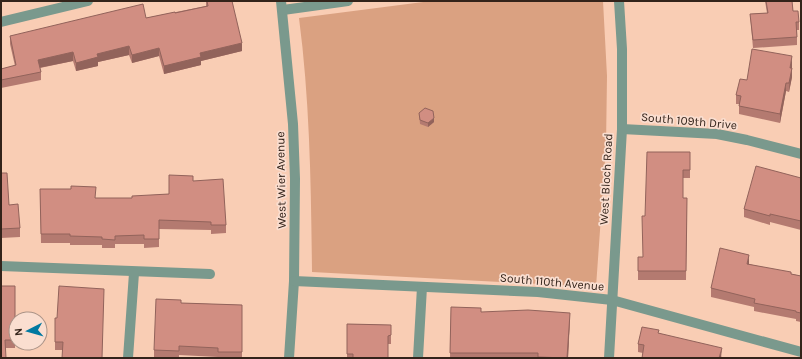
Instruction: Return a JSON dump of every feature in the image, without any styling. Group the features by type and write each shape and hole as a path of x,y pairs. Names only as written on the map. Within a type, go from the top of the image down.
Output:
{"street":[{"path":"1,22 88,1"},
{"path":"282,5 348,1"},
{"name":"West Bloch Road","path":"609,358 622,129 622,64 619,1"},
{"name":"West Wier Avenue","path":"282,5 293,124 295,178 294,282 289,358"},
{"name":"South 109th Drive","path":"622,129 717,134 801,152"},
{"path":"1,266 210,274"},
{"path":"128,358 134,272"},
{"name":"South 110th Avenue","path":"294,282 538,292 612,300 801,352"},
{"path":"418,358 422,287"}],"shaded area":[{"path":"431,1 603,1 607,76 606,146 596,287 312,272 308,113 299,18"}],"building":[{"path":"207,1 232,1 242,43 200,53 201,57 164,66 159,48 132,55 129,46 97,54 98,57 76,63 73,52 38,60 41,72 1,80 1,69 16,65 10,36 143,4 146,18 208,6"},
{"path":"766,1 792,1 793,11 798,11 799,22 796,22 797,37 753,40 750,14 768,13"},
{"path":"752,49 792,56 790,68 792,68 789,83 786,83 780,114 739,106 741,96 736,95 740,79 747,80"},
{"path":"425,108 433,111 434,118 428,123 420,120 419,113"},
{"path":"647,152 690,152 690,170 683,170 683,198 687,198 686,271 638,271 638,257 643,257 642,216 645,216"},
{"path":"756,166 801,178 801,221 770,214 770,216 744,209"},
{"path":"1,173 7,173 9,205 18,204 20,228 1,229"},
{"path":"169,175 193,176 193,181 223,179 226,225 211,225 211,222 159,220 159,239 144,239 144,235 115,236 115,240 102,239 102,237 70,236 70,234 41,234 40,189 71,189 71,186 96,187 95,198 132,198 132,196 169,194"},
{"path":"720,248 749,255 747,264 791,272 791,274 801,276 801,313 754,303 755,299 711,288"},
{"path":"1,286 15,286 15,311 8,311 8,340 5,340 6,358 1,358"},
{"path":"59,286 104,289 102,358 62,358 63,342 55,342 55,318 57,318"},
{"path":"156,299 181,300 181,303 242,305 242,352 218,352 218,348 179,346 179,351 154,350"},
{"path":"451,307 481,308 481,312 528,310 570,313 567,358 538,357 538,353 450,353"},
{"path":"347,324 391,325 391,335 388,336 388,358 353,358 353,354 347,354"},
{"path":"642,327 659,330 658,333 722,348 719,358 642,358 644,345 638,344"}]}
